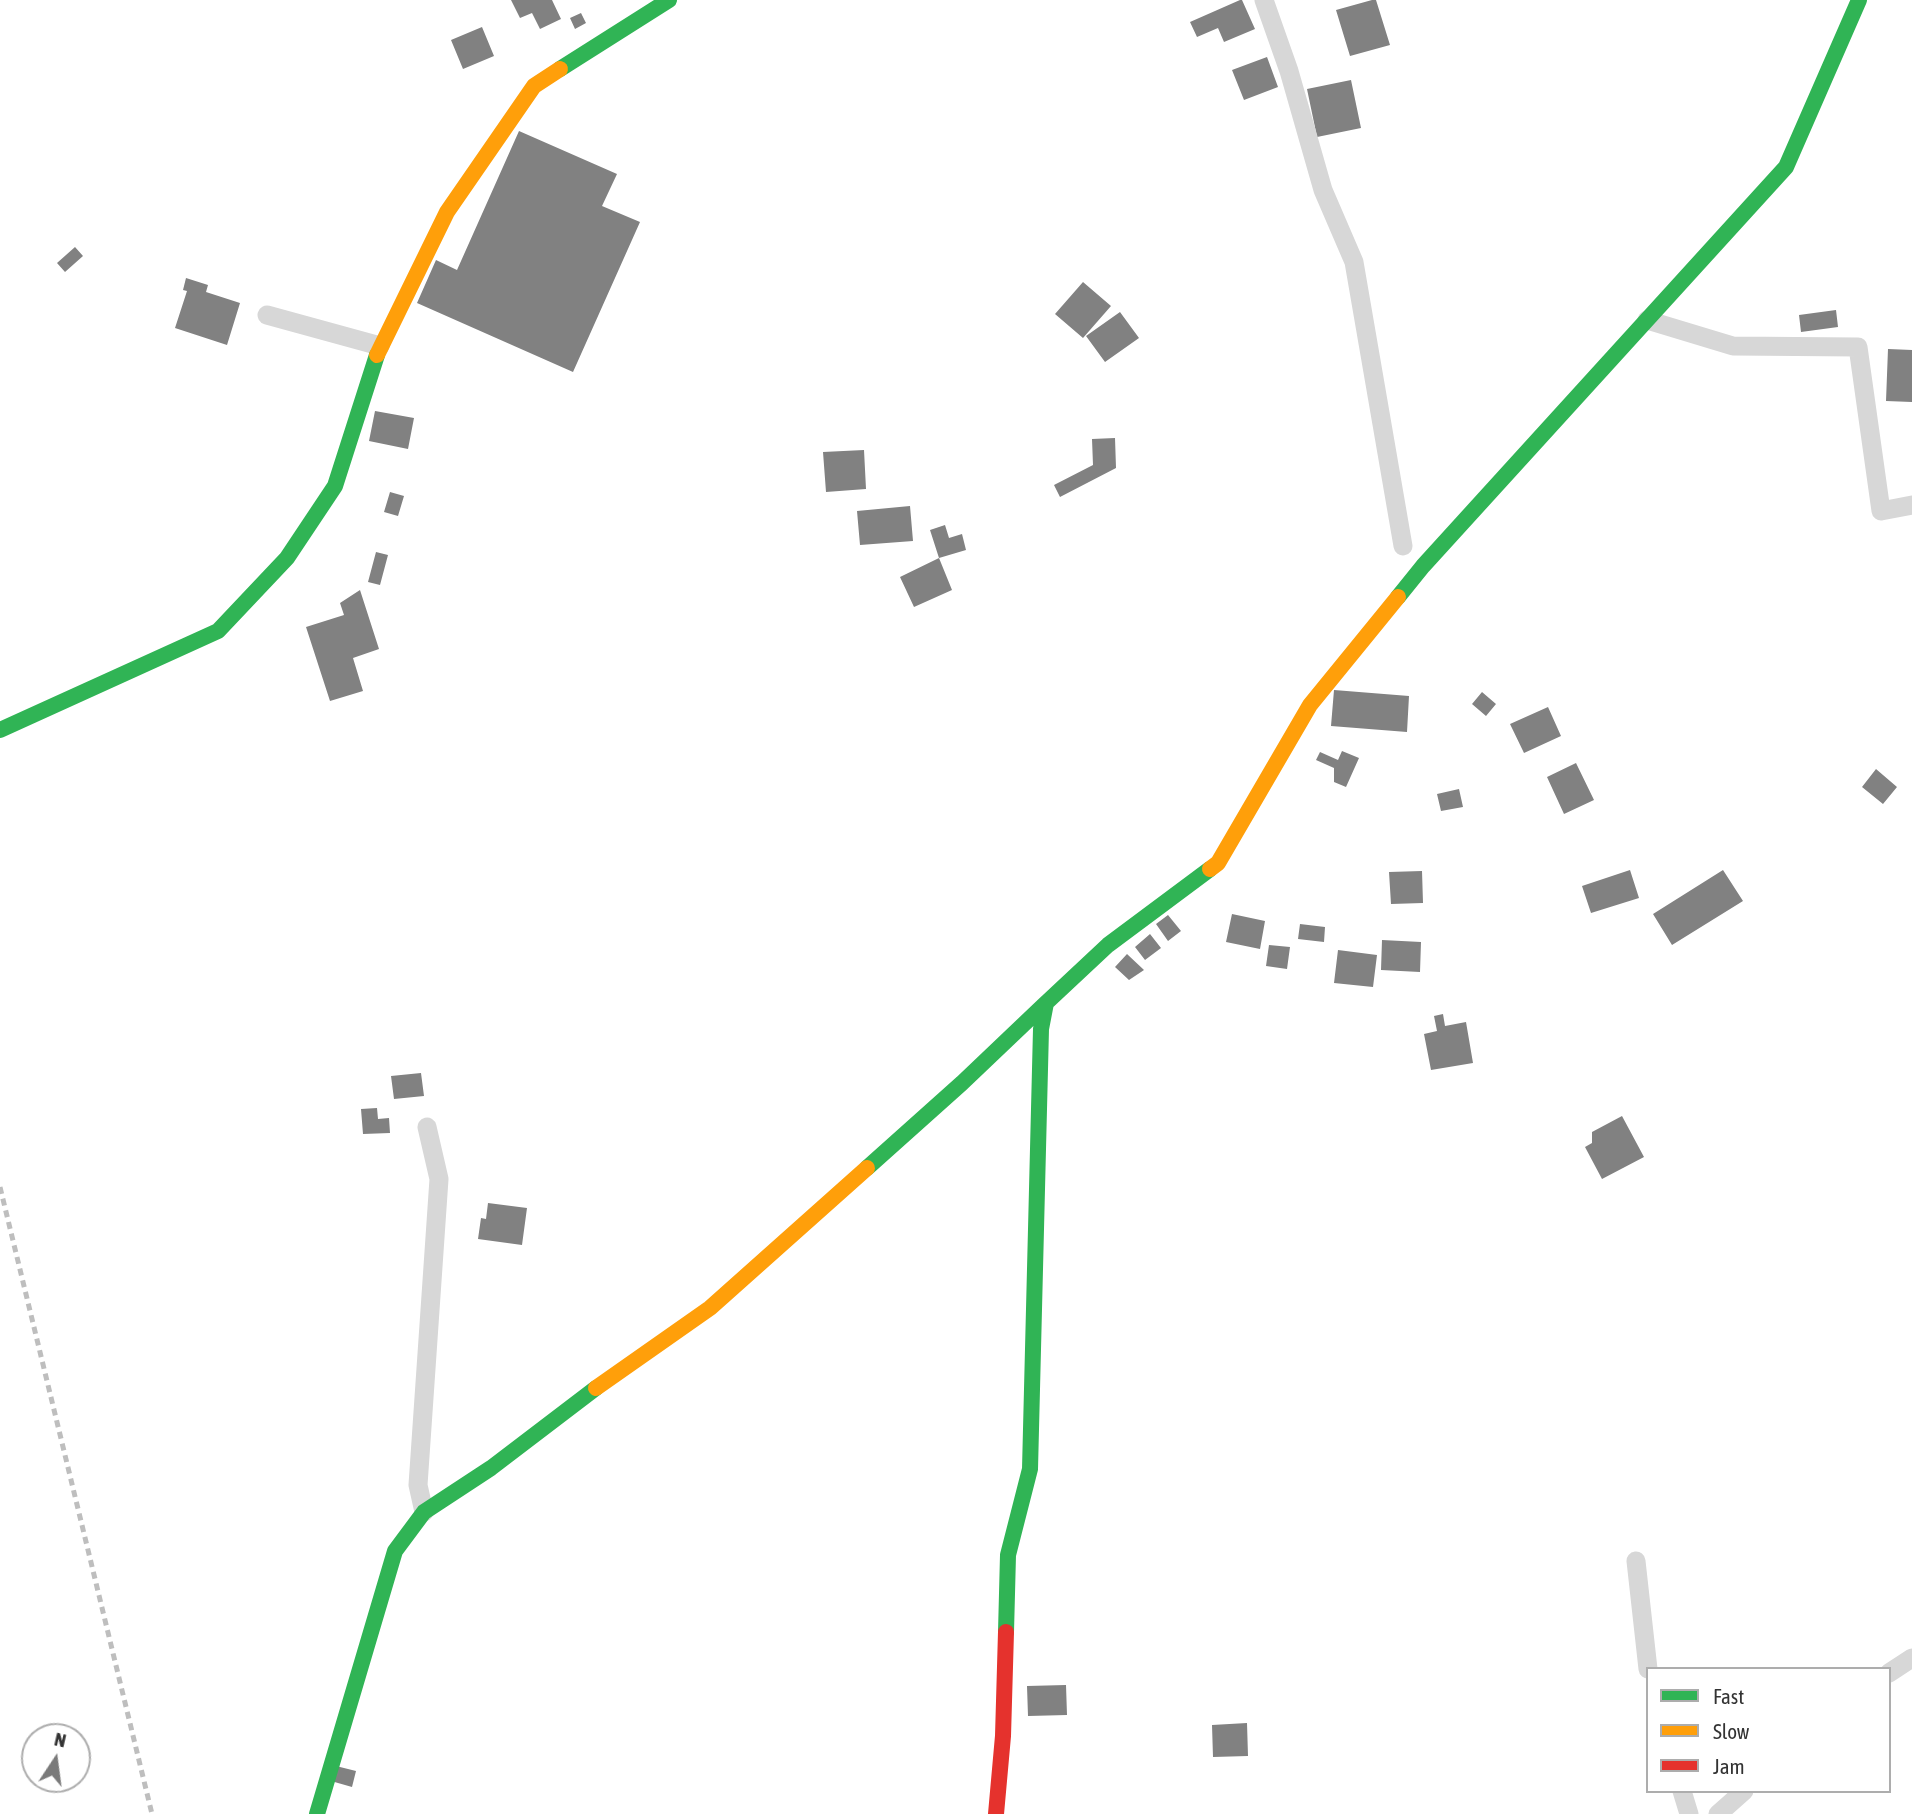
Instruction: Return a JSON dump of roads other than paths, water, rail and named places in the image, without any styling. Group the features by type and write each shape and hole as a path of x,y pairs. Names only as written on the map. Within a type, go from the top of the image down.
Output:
{"street":[{"path":"0,730 218,631 287,558 335,486 372,364 447,212 534,86 669,0"},
{"path":"1264,0 1289,71 1323,190 1353,262 1403,546"},
{"path":"317,1814 395,1551 424,1512 491,1468 636,1358 710,1308 952,1092 1108,945 1218,863 1310,705 1423,566 1786,167 1859,0"},
{"path":"267,315 380,346"},
{"path":"1647,320 1733,345 1858,347 1881,512 1912,505"},
{"path":"996,1814 1003,1736 1008,1555 1030,1469 1041,1030 1046,1003"},
{"path":"424,1512 418,1485 439,1179 427,1127"},
{"path":"1636,1561 1648,1667"},
{"path":"1891,1672 1912,1658"},
{"path":"1683,1793 1689,1814"},
{"path":"1718,1814 1742,1793"}],"railway":[{"path":"0,1187 152,1814"}]}
